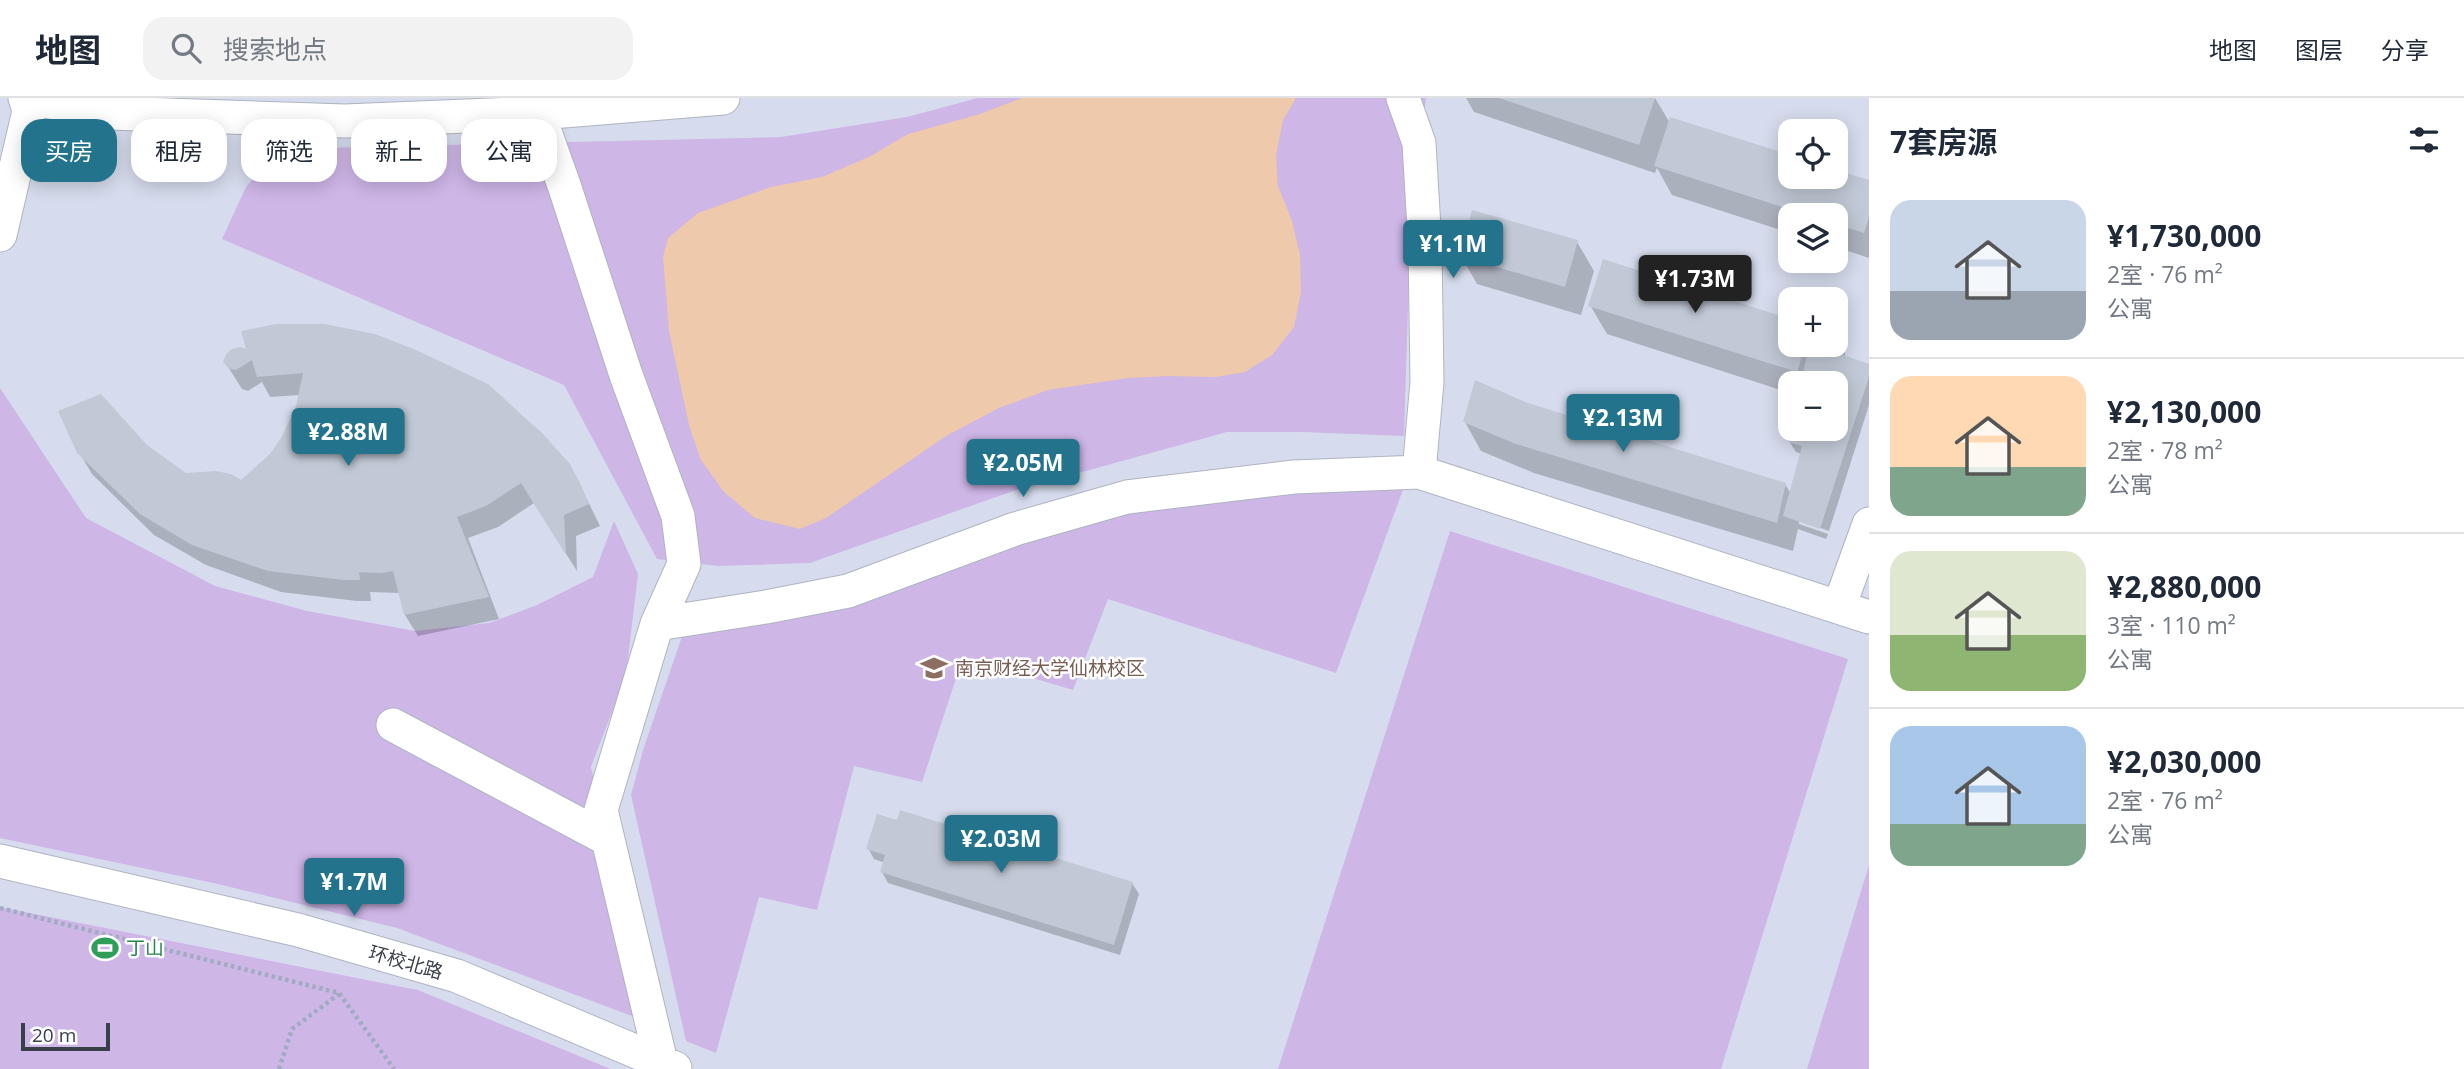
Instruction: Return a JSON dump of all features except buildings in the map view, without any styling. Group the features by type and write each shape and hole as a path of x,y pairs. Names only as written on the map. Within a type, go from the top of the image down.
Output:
{"street":[{"path":"0,234 29,110 27,98 109,113 345,121 536,106 723,98"},
{"path":"1403,98 1419,143 1425,246 1427,382 1419,472"},
{"path":"536,106 626,375 678,516 684,564 657,624 601,810 669,1066"},
{"path":"657,624 848,591 1015,529 1127,497 1294,477 1419,472 1854,612 1869,524"},
{"path":"393,725 607,839"},
{"name":"环校北路","path":"0,861 298,930 457,976 669,1066"}],"path":[{"path":"0,908 340,993 394,1069"},
{"path":"279,1069 292,1029 340,993"}],"shaded area":[{"name":"南京财经大学仙林校区","path":"0,98 1869,98 1869,1069 611,1069 418,990 0,907"},
{"path":"978,98 1426,98 1411,210 1404,436 1227,432 1013,491 810,563 718,566 657,559 564,385 222,239 250,182 337,182 337,148 351,147 351,182 447,182 447,145 461,145 461,182 557,182 557,142 781,137 907,117"},
{"path":"1022,98 1296,98 1283,120 1276,156 1278,186 1292,221 1300,255 1301,292 1294,327 1272,355 1245,372 1216,377 1128,378 1048,390 999,408 946,436 826,518 800,529 755,518 724,492 701,460 689,425 669,331 663,257 668,238 698,213 771,187 822,177 871,156 908,134 977,115"},
{"path":"0,388 86,518 215,586 307,611 415,631 489,623 537,605 593,577 614,521 638,574 626,675 591,767 648,1022 397,928 218,884 0,838"},
{"path":"1408,476 1336,673 1108,599 1073,690 963,657 922,782 854,766 817,910 759,897 716,1053 686,1041 631,795 644,747 688,619 1102,503"},
{"path":"1450,531 1848,659 1721,1069 1278,1069"},
{"path":"1869,865 1869,1069 1807,1069"},
{"name":"丁山","path":"0,907 418,990 611,1069 0,1069"}],"place":[{"name":"南京财经大学仙林校区","path":"934,668"},
{"name":"丁山","path":"105,948"}]}
